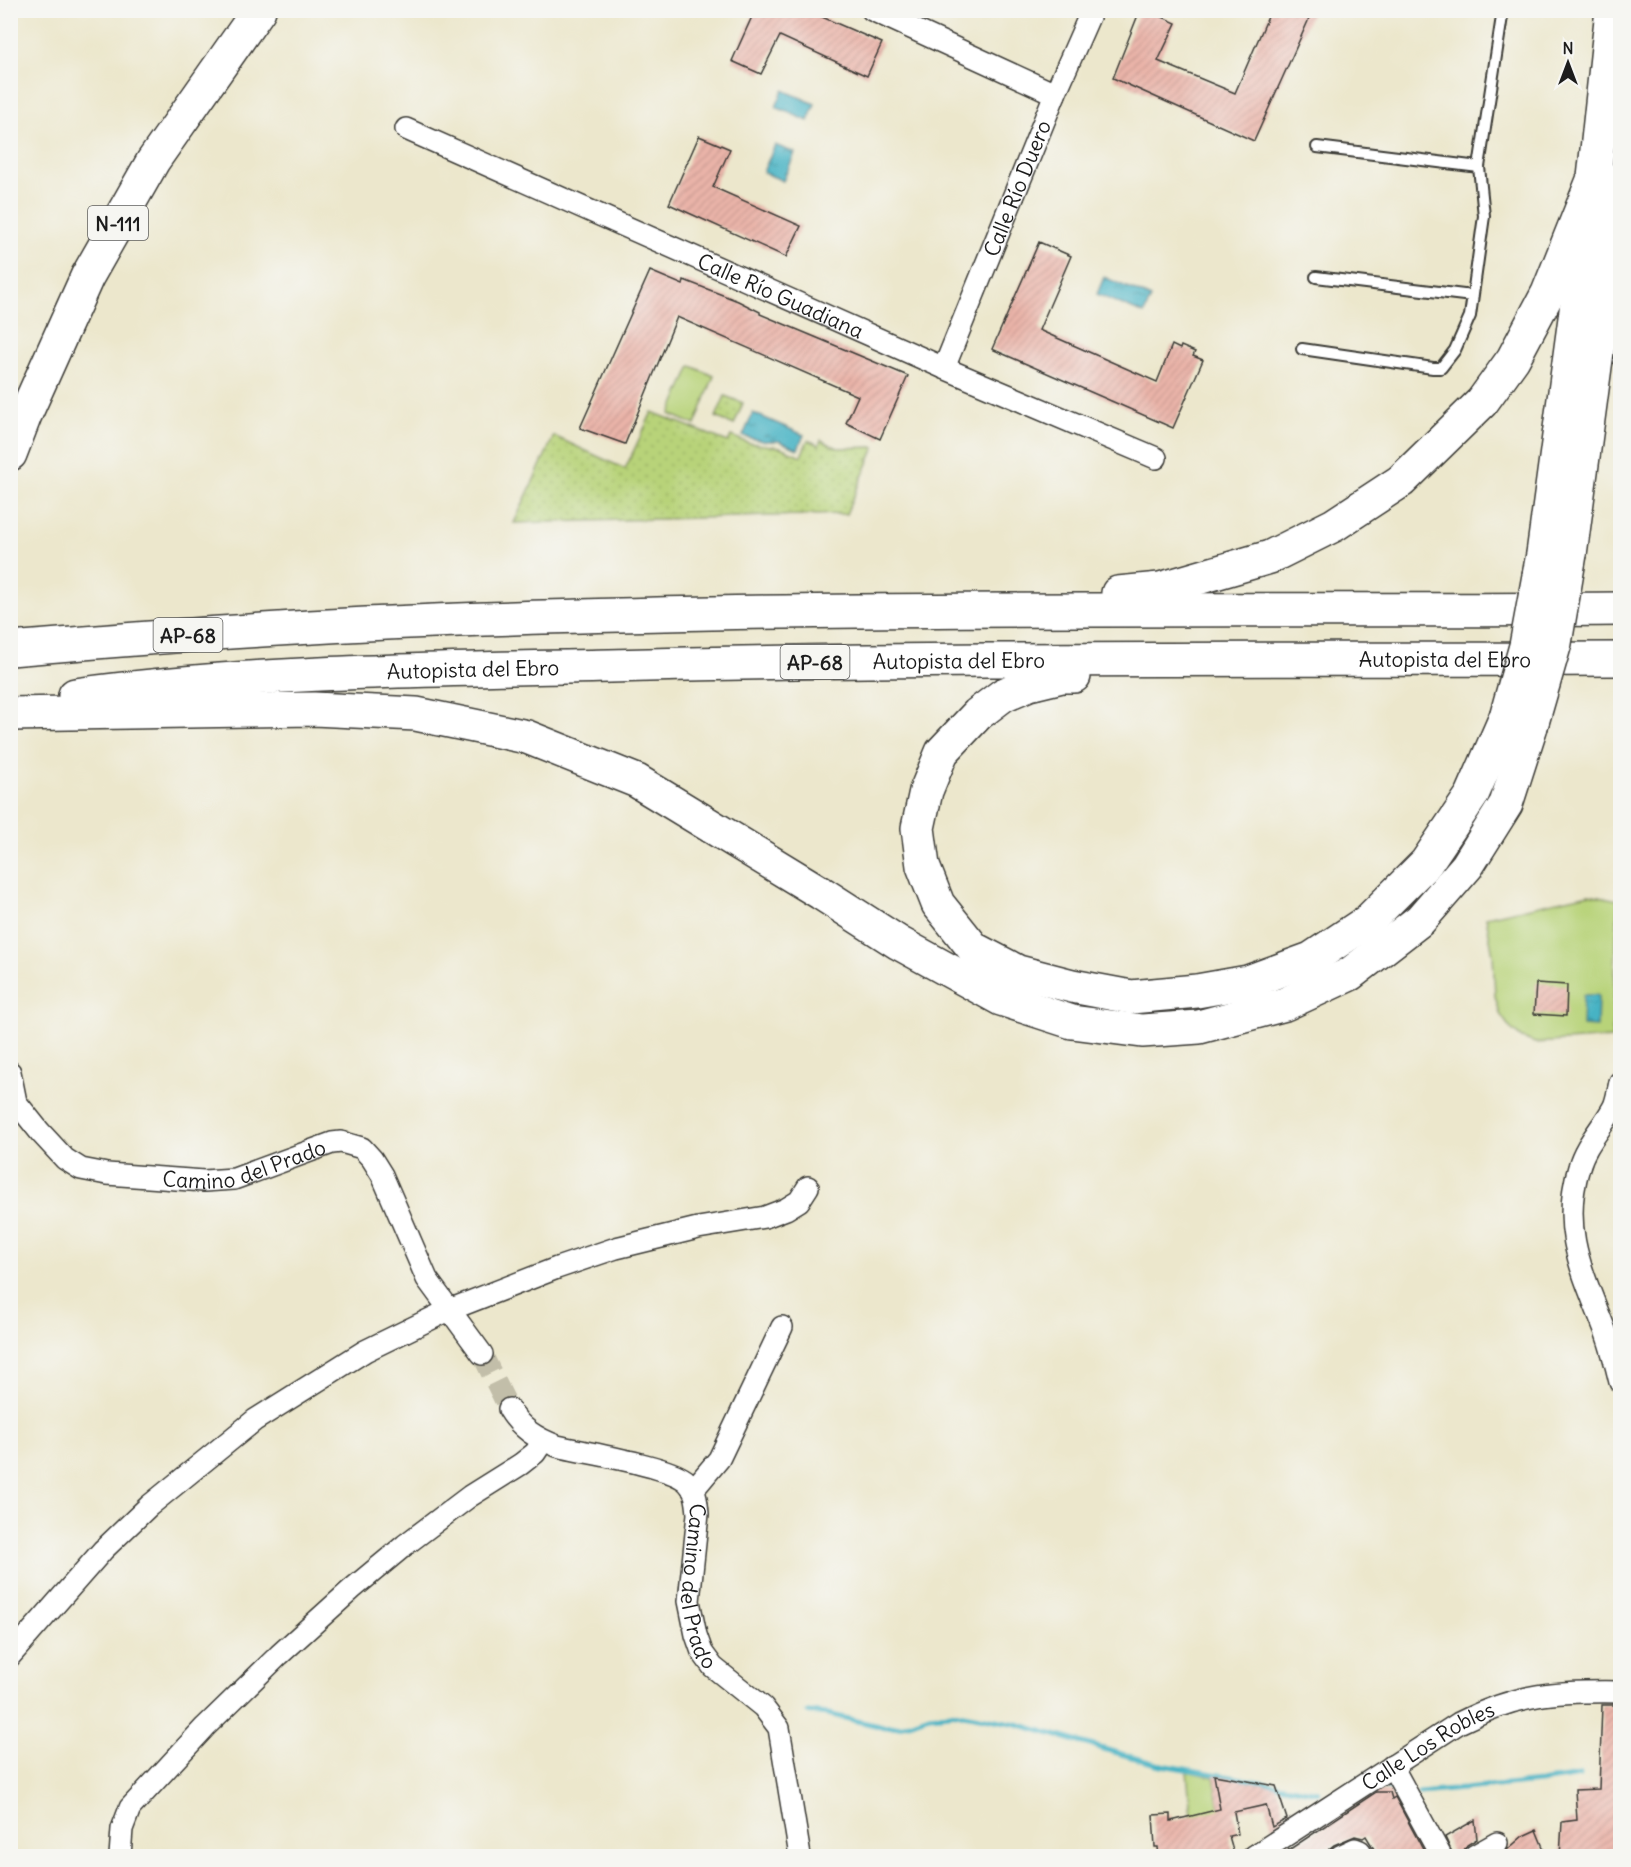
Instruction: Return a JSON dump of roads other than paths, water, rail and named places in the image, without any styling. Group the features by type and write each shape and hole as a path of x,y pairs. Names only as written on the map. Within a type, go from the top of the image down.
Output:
{"highway":[{"name":"N-111","path":"10,454 25,415 87,277 153,161 259,10"},
{"path":"10,714 314,709 416,714 527,736 637,781 899,943 1001,999 1072,1022 1142,1031 1199,1027 1285,1004 1350,974 1420,920 1467,866 1506,804 1526,646 1556,554 1607,178 1612,10"},
{"path":"365,624 486,607 549,603 702,598 1091,596 1160,589 1270,557 1335,525 1401,480 1482,402 1514,359 1607,178"},
{"name":"AP-68","path":"10,649 209,633 365,624 700,614 1620,609"},
{"name":"Autopista del Ebro","path":"10,704 142,686 278,677 453,670 780,662 1620,659"},
{"path":"1518,722 1426,863 1368,921 1311,959 1248,982 1197,992 1131,997 1072,986 1018,972 974,949 938,904 923,866 918,828 926,791 942,752 978,714 1003,695 1029,684 1062,676 1477,675 1620,664"}],"street":[{"path":"872,10 1055,94"},
{"name":"Calle Río Duero","path":"944,368 1055,94 1092,10"},
{"name":"Calle Río Guadiana","path":"406,129 944,368 1156,458"},
{"name":"Camino del Prado","path":"10,1072 16,1102 65,1159 81,1168 107,1174 204,1181 234,1179 332,1143 352,1144 362,1148 382,1175 427,1279 482,1354"},
{"path":"1620,1082 1615,1106 1588,1146 1580,1164 1572,1190 1571,1211 1584,1280 1606,1332 1620,1382"},
{"path":"10,1656 104,1550 141,1514 255,1420 365,1351 449,1310 508,1286 616,1248 698,1228 765,1217 786,1209 799,1200 808,1187"},
{"path":"693,1490 719,1459 782,1327"},
{"name":"Camino del Prado","path":"509,1409 525,1431 543,1441 665,1471 686,1481 693,1490 698,1514 689,1601 696,1635 702,1652 713,1667 763,1707 779,1728 800,1857"},
{"path":"120,1857 122,1829 130,1809 205,1727 279,1655 352,1589 470,1496 521,1464 535,1453 543,1441"},
{"name":"Calle Los Robles","path":"1254,1857 1459,1723 1506,1702 1570,1691 1620,1692"},
{"path":"1392,1766 1441,1857"},
{"path":"1474,1857 1497,1843"},
{"path":"1340,1857 1354,1848 1358,1849 1363,1857"}],"lane":[{"path":"1302,349 1433,369 1440,368 1455,350 1470,316 1484,216 1479,167 1503,10"},
{"path":"1317,147 1479,167"},
{"path":"1316,278 1472,296"}],"water":[{"path":"783,90 815,104 808,121 776,107"},
{"path":"775,145 795,153 783,181 763,172"},
{"path":"1104,277 1151,298 1144,314 1097,294"},
{"path":"753,413 804,435 798,449 779,441 762,441 743,436"},
{"path":"1583,995 1598,995 1597,1027 1582,1026"}],"waterway":[{"path":"808,1712 828,1714 883,1727 901,1726 929,1716 958,1713 1017,1724 1156,1764 1318,1792"},
{"path":"1419,1793 1580,1776"},
{"path":"1380,1786 1397,1790"}],"tunnel":[{"path":"482,1354 509,1409"}]}
